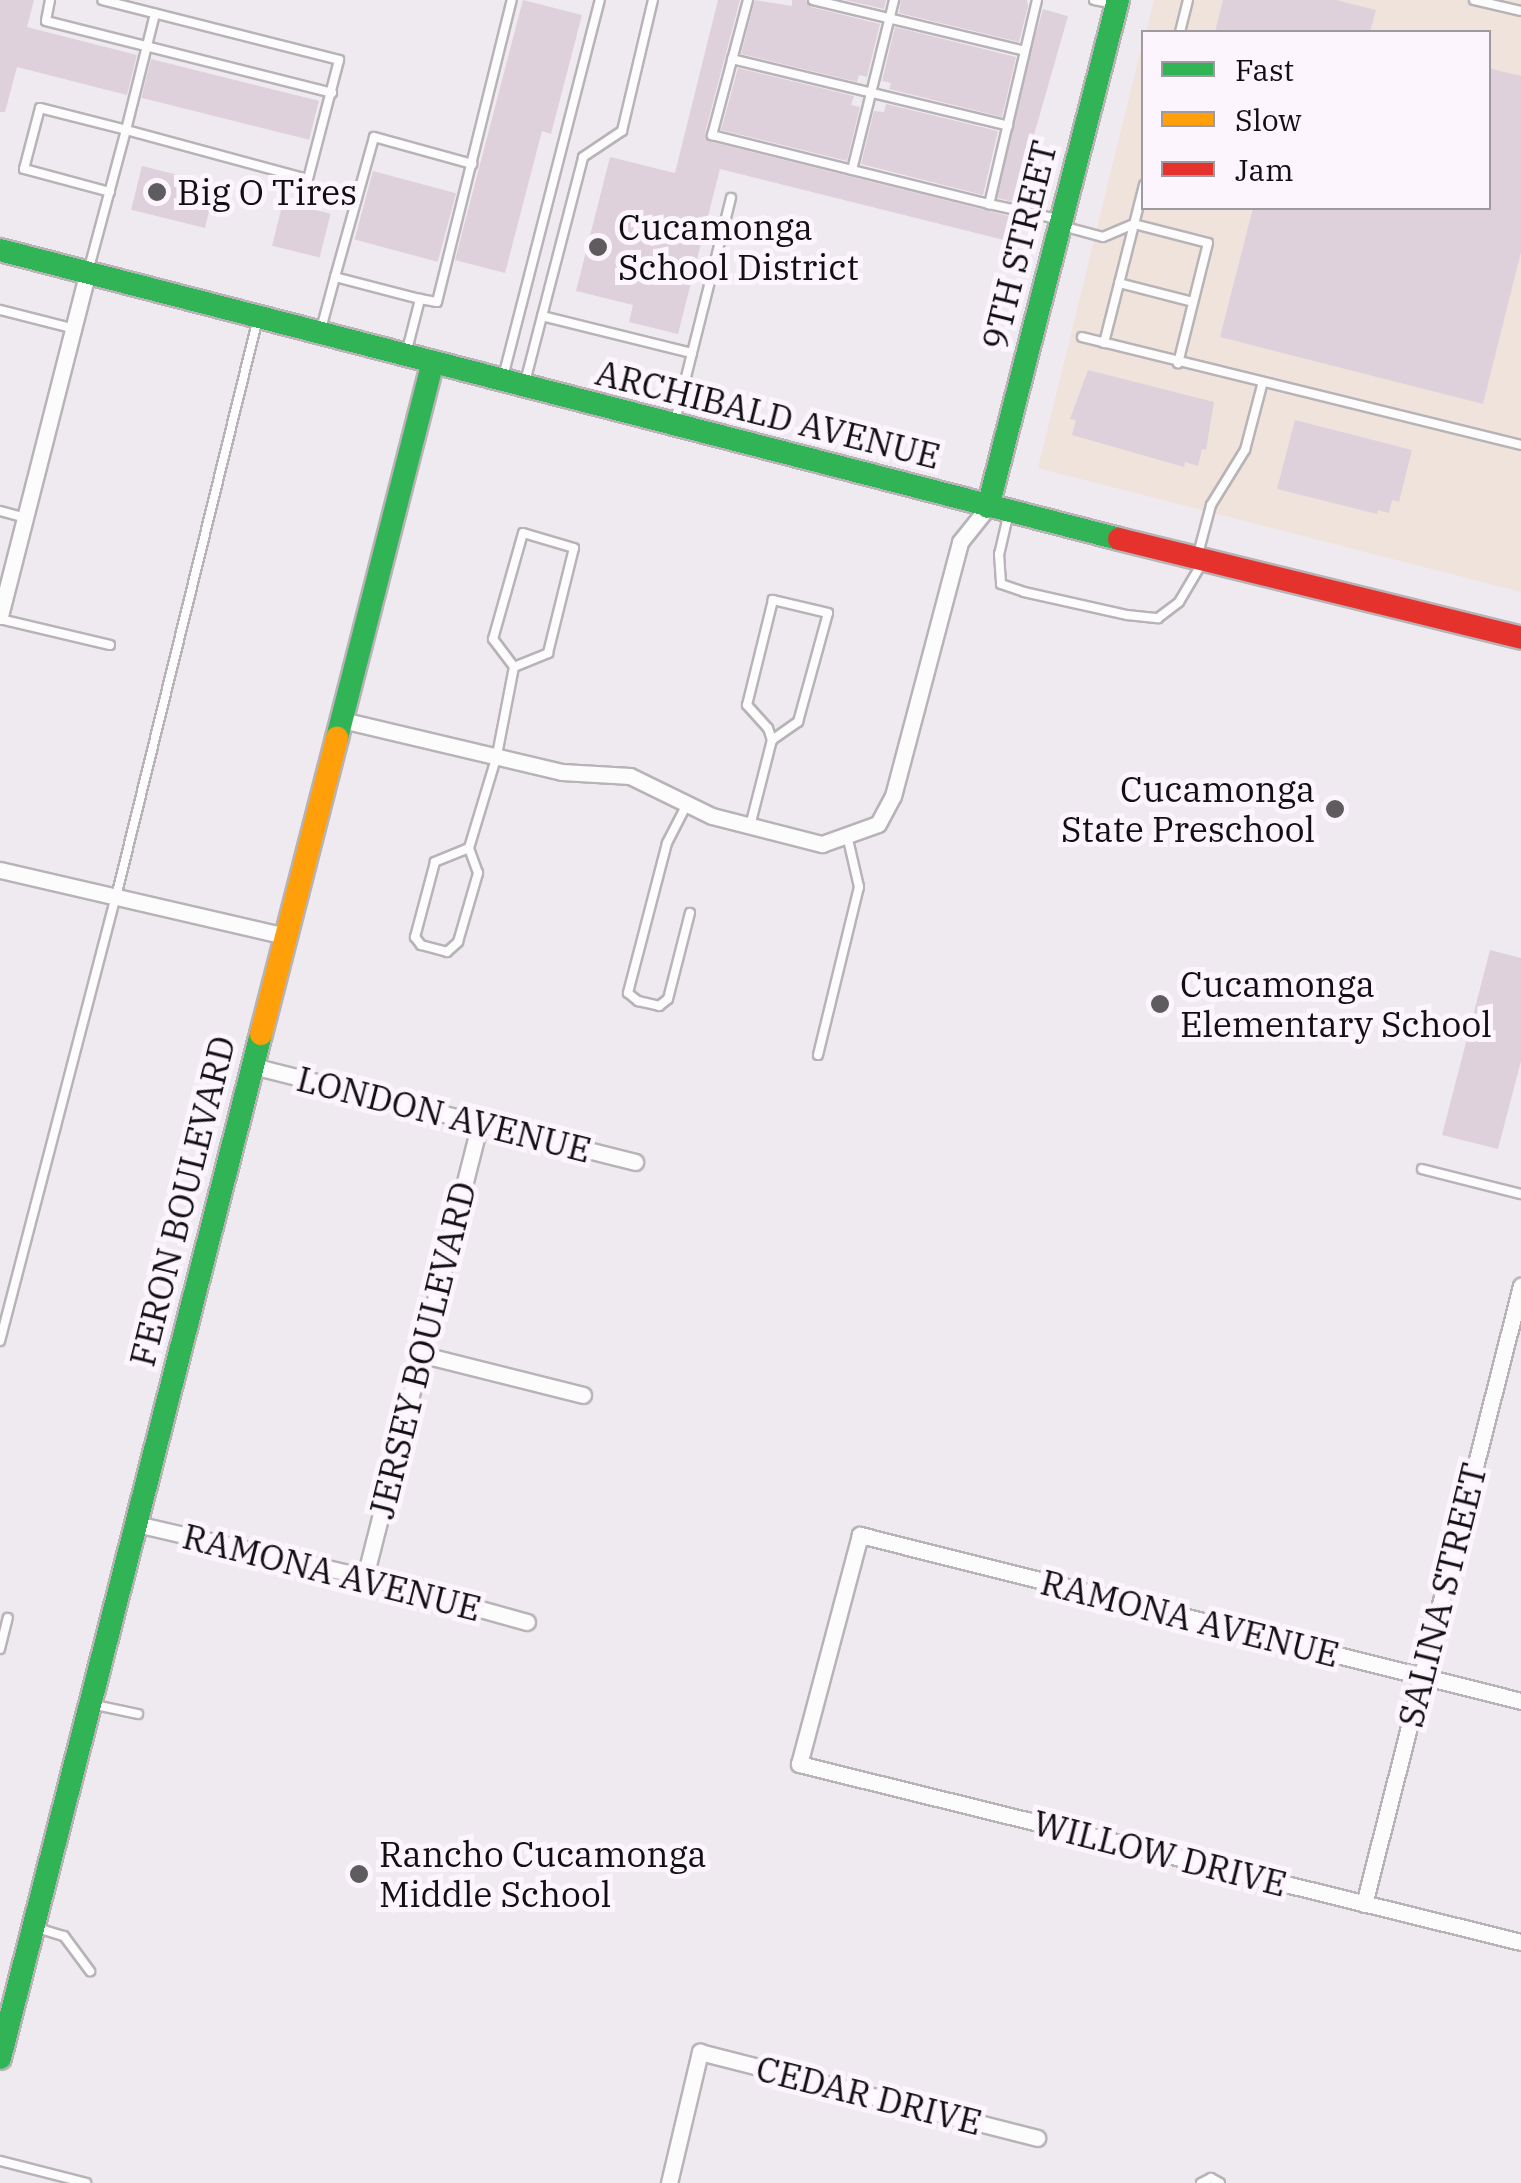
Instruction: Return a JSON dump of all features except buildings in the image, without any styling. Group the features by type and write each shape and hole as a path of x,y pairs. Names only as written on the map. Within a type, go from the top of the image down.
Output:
{"street":[{"name":"9TH STREET","path":"998,509 1110,2"},
{"name":"ARCHIBALD AVENUE","path":"0,250 998,509 1521,638"},
{"path":"1,611 88,272"},
{"name":"FERON BOULEVARD","path":"0,2058 433,362"},
{"path":"342,720 562,772 630,776 686,806 822,844 878,824 892,796 960,542 998,509"},
{"path":"0,870 286,936"},
{"name":"LONDON AVENUE","path":"253,1066 635,1162"},
{"name":"JERSEY BOULEVARD","path":"365,1576 480,1123"},
{"name":"SALINA STREET","path":"1364,1904 1521,1286"},
{"path":"420,1354 583,1395"},
{"name":"RAMONA AVENUE","path":"136,1524 365,1576 527,1622"},
{"name":"RAMONA AVENUE","path":"799,1764 860,1535 1521,1701"},
{"name":"WILLOW DRIVE","path":"799,1764 1521,1942"},
{"name":"CEDAR DRIVE","path":"668,2183 700,2052 1037,2138"}],"lane":[{"path":"50,0 46,21 332,94"},
{"path":"102,0 340,60 308,179 40,108 24,169 110,192"},
{"path":"335,277 437,302 512,0"},
{"path":"513,384 600,0"},
{"path":"513,384 542,316 583,157 622,130 653,0"},
{"path":"748,0 712,135 989,204 1103,237 1134,224 1208,243 1178,362"},
{"path":"813,0 1025,51"},
{"path":"852,170 894,0"},
{"path":"989,204 1037,0"},
{"path":"1180,30 1188,0"},
{"path":"1474,0 1516,7"},
{"path":"88,272 156,14"},
{"path":"732,59 1008,126"},
{"path":"320,333 374,136 472,164"},
{"path":"1104,343 1141,197"},
{"path":"674,425 731,198"},
{"path":"1119,283 1193,302"},
{"path":"406,355 420,299"},
{"path":"0,310 75,328"},
{"path":"542,316 692,353"},
{"path":"0,1341 116,897 258,317"},
{"path":"1082,337 1262,385 1521,446"},
{"path":"998,509 1001,584 1048,598 1158,618 1179,602 1200,559 1210,505 1245,450 1262,385"},
{"path":"0,511 26,518"},
{"path":"469,848 435,862 415,938 421,945 447,952 458,942 478,873 469,848 497,755 514,667 493,639 522,533 574,548 548,653 514,667"},
{"path":"750,826 772,740 768,728 746,705 773,600 828,613 798,722 772,740"},
{"path":"1,611 110,645"},
{"path":"686,806 667,843 628,993 638,1001 659,1006 668,1000 690,913"},
{"path":"818,1055 859,887 847,835"},
{"path":"1422,1169 1521,1194"},
{"path":"0,1649 8,1618"},
{"path":"90,1704 138,1714"},
{"path":"34,1926 64,1936 90,1972"},
{"path":"0,2161 86,2183"},
{"path":"1201,2183 1210,2178 1220,2183"}],"shaded area":[{"path":"1154,0 1521,0 1521,592 1038,468 1141,49 1141,210 1491,210 1491,30 1146,30"}],"traffic: fast":[{"path":"988,507 1118,0"},
{"path":"0,250 1119,539"},
{"path":"337,738 433,362"},
{"path":"0,2058 261,1034"}],"traffic: slow":[{"path":"261,1034 337,738"}],"traffic: jam":[{"path":"1119,539 1521,638"}],"place":[{"name":"Big O Tires","path":"157,192"},
{"name":"Cucamonga School District","path":"598,247"},
{"name":"Cucamonga State Preschool","path":"1335,809"},
{"name":"Cucamonga Elementary School","path":"1160,1004"},
{"name":"Rancho Cucamonga Middle School","path":"359,1874"}]}
